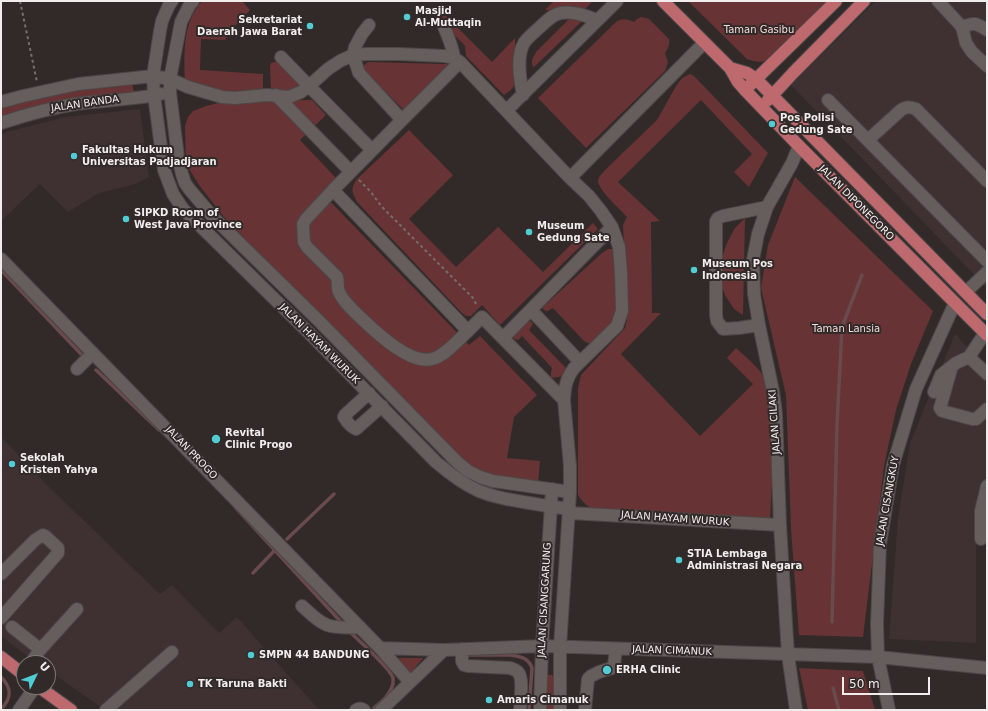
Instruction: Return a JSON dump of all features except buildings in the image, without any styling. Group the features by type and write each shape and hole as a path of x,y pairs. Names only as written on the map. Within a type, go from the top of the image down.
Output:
{"main road":[{"name":"JALAN DIPONEGORO","path":"663,1 730,68 738,82 761,107 986,334"},
{"path":"745,90 836,1"},
{"path":"761,107 864,1"},
{"name":"JALAN DIPONEGORO","path":"730,68 747,73 756,79 987,314"},
{"path":"1,657 16,669"},
{"path":"50,695 71,710"}],"street":[{"name":"JALAN HAYAM WURUK","path":"172,1 162,21 153,76 154,95 164,170 173,194 183,209 308,332 436,462 452,476 480,492 502,498 570,511 780,525"},
{"name":"JALAN HAYAM WURUK","path":"193,1 188,6 179,30 170,79 170,92 178,157 182,174 190,190 213,218 319,321 413,418 468,471 493,481 570,492"},
{"path":"507,110 617,1"},
{"path":"938,1 962,27 966,43 972,52 987,66"},
{"path":"523,94 519,67 524,43 551,17 560,13 573,13 597,20"},
{"path":"962,27 971,23 980,25 987,30"},
{"path":"369,26 362,34 355,47 353,56 360,73 402,120"},
{"path":"444,27 457,60 402,120 306,219 303,224 306,247 337,276 339,281 339,292 351,308 375,332 395,348 410,356 430,360 442,355 482,317 564,400"},
{"path":"160,31 178,36"},
{"path":"570,178 704,43"},
{"name":"JALAN BANDA","path":"1,102 38,92 78,84 153,76 170,79 188,87 222,97 235,98 276,95 289,97 301,92 340,60 353,56 367,54 400,54 444,56 457,60"},
{"path":"281,57 372,150"},
{"name":"JALAN CISANGGARUNG","path":"457,60 589,196 612,227 619,247 622,273 622,311 617,326 574,368 567,379 565,386 564,400 570,466 570,511 560,647 560,710"},
{"name":"JALAN BANDA","path":"1,123 21,116 50,109 77,104 154,95 188,87"},
{"path":"276,95 351,172"},
{"path":"828,100 987,261"},
{"path":"868,140 905,107 916,109 987,181"},
{"name":"JALAN CILAKI","path":"796,710 788,655 780,525 776,414 754,294 753,260 758,234 767,207 792,163 799,146"},
{"path":"333,190 468,331"},
{"path":"759,325 723,329 717,322 716,221 718,218 723,216 767,207"},
{"path":"202,227 213,218"},
{"path":"503,338 612,227"},
{"name":"JALAN PROGO","path":"1,259 360,627 410,682"},
{"path":"966,292 987,272"},
{"name":"JALAN CISANGKUY","path":"889,710 878,657 877,624 880,544 893,465 916,388 955,303"},
{"path":"531,310 580,362"},
{"path":"308,332 319,321"},
{"path":"934,392 941,375 956,363 969,357 986,334"},
{"path":"77,369 93,353"},
{"path":"969,357 987,374"},
{"path":"952,366 940,409 942,411 972,420 976,419 987,409"},
{"path":"369,393 345,415 344,417 346,421 356,429 382,406"},
{"path":"403,428 413,418"},
{"path":"981,539 981,511 987,486"},
{"name":"JALAN CISANGGARUNG","path":"540,710 542,646 552,490"},
{"path":"1,574 40,536 45,536 58,548 58,553 1,618"},
{"path":"302,606 326,626 351,628 360,627"},
{"path":"36,655 77,609"},
{"path":"12,627 36,646 39,651"},
{"name":"JALAN CIMANUK","path":"444,650 542,646 878,657 987,668"},
{"path":"380,648 444,650"},
{"path":"462,649 462,661 464,665 510,668 516,670 520,674 520,710"},
{"path":"585,710 588,679 599,672 612,668 614,665 616,649"},
{"path":"381,710 444,650"},
{"path":"106,710 172,652"},
{"path":"19,710 29,695"},
{"path":"356,710 358,708 362,708 364,710"}],"path":[{"path":"20,1 38,92"},
{"path":"351,172 370,191 382,207 473,298 482,317"}],"shaded area":[{"path":"876,1 987,1 987,288 791,85"},
{"name":"Fakultas Hukum Universitas Padjadjaran","path":"140,109 149,177 135,184 99,193 68,212 40,184 1,221 1,135 6,132 65,117"},
{"path":"955,334 987,367 987,524 976,512 976,643 889,639 898,518 910,443"},
{"path":"1,437 50,488 160,594 172,585 219,633 237,617 319,710 105,710 56,676 56,655 26,655 1,636"}],"green space":[{"path":"202,1 242,1 250,10 232,29 225,40 201,39 200,70 263,74 263,92 222,94 185,83 184,61 188,29 195,10"},
{"path":"554,1 593,1 585,9 545,10"},
{"name":"Taman Gasibu","path":"688,1 826,1 773,57 760,62 747,59"},
{"path":"442,12 492,62 515,38 516,80 515,85 504,95 466,56 465,46 443,23"},
{"path":"641,17 649,19 669,39 665,53 668,62 665,71 586,148 538,98 616,22 625,19 634,22"},
{"path":"573,18 582,21 533,67 532,60 536,52 568,20"},
{"path":"277,62 301,87 298,91 271,92 270,66 271,63"},
{"path":"368,62 447,64 449,66 405,109 403,109 364,71 364,65"},
{"path":"690,74 694,76 768,153 749,187 734,172 752,154 701,100 618,182 660,221 651,222 652,313 661,313 621,354 700,436 753,384 727,358 736,348 759,370 769,385 773,462 770,520 593,510 583,502 578,495 578,388 581,375 625,328 627,319 623,225 627,217 602,190 598,180 605,170 657,120 676,86 682,78"},
{"path":"132,84 134,92 1,119 1,108 56,92"},
{"path":"312,100 326,115 300,140 337,179 323,194 469,345 480,336 537,395 514,417 507,458 540,461 538,483 480,477 406,407 224,217 199,185 186,164 185,126 188,117 193,111 226,101"},
{"path":"409,130 453,175 409,219 456,267 498,227 543,272 593,223 598,229 500,325 482,305 471,316 466,316 461,312 355,199 353,185 357,179"},
{"name":"Taman Lansia","path":"795,177 933,311 911,364 896,410 884,466 863,637 799,635 791,529 786,395 761,288 768,245"},
{"path":"745,218 743,315 734,309 725,295 720,281 720,263 727,243 735,228"},
{"path":"608,249 616,251 618,312 614,320 594,341 588,343 584,341 553,308 547,311 543,309 543,307"},
{"path":"531,321 533,324 529,330 566,368 564,376 551,378 552,368 522,336 518,340 514,339 514,336 528,322"},
{"path":"398,658 423,658 410,674"},
{"path":"799,668 863,671 875,710 808,710"},
{"path":"549,675 556,678 557,710 543,710 547,676"}],"waterway":[{"path":"1,270 81,354"},
{"path":"832,622 837,425 842,327 862,275"},
{"path":"96,370 159,430"},
{"path":"287,539 334,494"},
{"path":"235,507 342,623"},
{"path":"253,573 276,549"},
{"path":"349,631 380,661 393,678 393,684 390,692 374,708"},
{"path":"464,655 510,655 520,657 529,662 532,668 529,710"},
{"path":"1,677 9,689 9,697 1,709"},
{"path":"833,688 839,710"}],"place":[{"name":"Masjid Al-Muttaqin","path":"407,17"},
{"name":"Sekretariat Daerah Jawa Barat","path":"310,26"},
{"name":"Pos Polisi Gedung Sate","path":"772,124"},
{"name":"Fakultas Hukum Universitas Padjadjaran","path":"74,156"},
{"name":"SIPKD Room of West Java Province","path":"126,219"},
{"name":"Museum Gedung Sate","path":"529,232"},
{"name":"Museum Pos Indonesia","path":"694,270"},
{"name":"Revital Clinic Progo","path":"216,439"},
{"name":"Sekolah Kristen Yahya","path":"12,464"},
{"name":"STIA Lembaga Administrasi Negara","path":"679,560"},
{"name":"SMPN 44 BANDUNG","path":"251,655"},
{"name":"ERHA Clinic","path":"607,670"},
{"name":"TK Taruna Bakti","path":"190,684"},
{"name":"Amaris Cimanuk","path":"489,700"}]}
